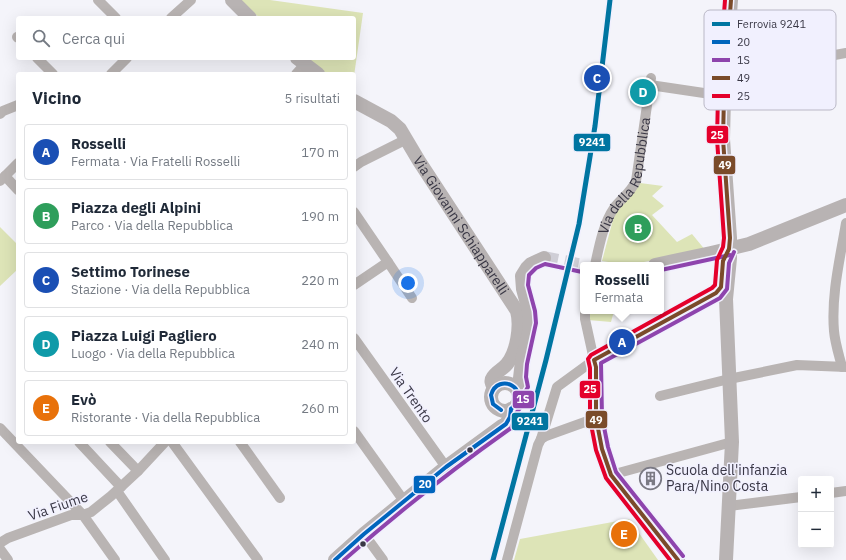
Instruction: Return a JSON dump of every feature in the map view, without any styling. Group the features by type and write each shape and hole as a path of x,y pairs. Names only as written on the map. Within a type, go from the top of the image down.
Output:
{"street":[{"path":"98,0 114,16"},
{"path":"173,16 191,0"},
{"path":"232,0 248,16"},
{"path":"729,10 730,0"},
{"path":"836,55 846,53"},
{"path":"39,60 51,72"},
{"path":"112,72 125,60"},
{"path":"300,65 314,72"},
{"name":"Via della Repubblica","path":"596,262 600,244 611,215 636,181 650,81 704,92"},
{"name":"Via Giovanni Schiapparelli","path":"356,102 397,126 407,139 419,161 517,311 519,320 516,343 510,359 508,383"},
{"path":"0,114 3,111 16,106"},
{"path":"724,110 723,139 730,230 730,258 721,295 729,379 732,442 726,560"},
{"path":"356,166 407,139"},
{"path":"16,165 3,179 16,189"},
{"path":"664,263 749,244 846,205"},
{"path":"356,215 412,298"},
{"path":"660,396 729,379 797,365 844,367 837,346 834,322 836,283 846,223"},
{"path":"508,383 519,396 517,404 506,409 496,407 491,396 508,383 522,361 529,332 530,315 523,289 522,276 531,264 544,258"},
{"path":"356,284 388,262"},
{"path":"507,560 538,445 557,387 594,360 721,295"},
{"path":"585,314 596,368 596,418 602,449 612,475 678,560"},
{"name":"Via Trento","path":"356,341 446,467"},
{"path":"343,557 364,534 446,467 502,426 506,409"},
{"path":"541,439 596,418"},
{"path":"0,428 83,515 115,560"},
{"path":"356,434 404,502"},
{"path":"612,475 732,442"},
{"path":"81,444 119,489 165,560"},
{"path":"112,444 138,471"},
{"name":"Via Fiume","path":"0,543 8,538 71,515 83,515 91,512 138,471 162,444"},
{"path":"173,444 258,560"},
{"path":"241,444 280,498"},
{"path":"834,493 846,491"},
{"path":"729,506 798,497"},
{"path":"364,534 383,560"},
{"path":"0,549 8,560"}],"green space":[{"path":"238,0 270,0 363,13 355,72 325,72 310,60 356,60 356,16 258,16"},
{"path":"640,183 663,186 652,196 664,206 652,215 677,242 692,234 706,251 644,262 602,261 615,212"},
{"path":"0,227 16,243 16,271 0,286"},
{"path":"589,314 613,314 611,322 588,320"},
{"path":"629,519 658,560 514,560 520,539"}],"tunnel":[{"path":"544,258 580,265"}],"rail line":[{"name":"9241","path":"493,560 546,360 579,224 595,126 610,0"}],"transit line":[{"name":"25","path":"724,10 725,0"},
{"name":"49","path":"730,10 731,0"},
{"name":"25","path":"670,560 606,478 596,450 590,419 590,368 588,359 591,355 715,285 717,260 723,247 724,238 717,139 718,110"},
{"name":"49","path":"678,560 611,475 602,449 596,418 596,367 594,360 716,293 721,287 723,261 729,249 730,238 723,139 724,110"},
{"name":"1S","path":"683,556 616,472 608,447 602,417 601,363 720,298 727,289 729,263 734,252"},
{"name":"1S","path":"664,269 730,255"},
{"name":"1S","path":"344,560 384,525 468,459 511,428 517,412 523,404 524,394 528,387 526,377 527,364 536,323 535,311 528,285 529,275 536,268 545,264 580,272"},
{"name":"20","path":"501,410 493,404 491,395 495,388 500,384 506,384 516,389 518,395 517,402 511,409"},
{"name":"20","path":"335,560 364,534 446,467 506,424 510,417 511,409"}],"place":[{"name":"Settimo Torinese","path":"597,78"},
{"name":"Piazza Luigi Pagliero","path":"643,92"},
{"name":"Piazza degli Alpini","path":"638,228"},
{"name":"Rosselli","path":"622,342"},
{"name":"Scuola dell'infanzia Para/Nino Costa","path":"650,478"},
{"name":"Evò","path":"624,534"}]}
